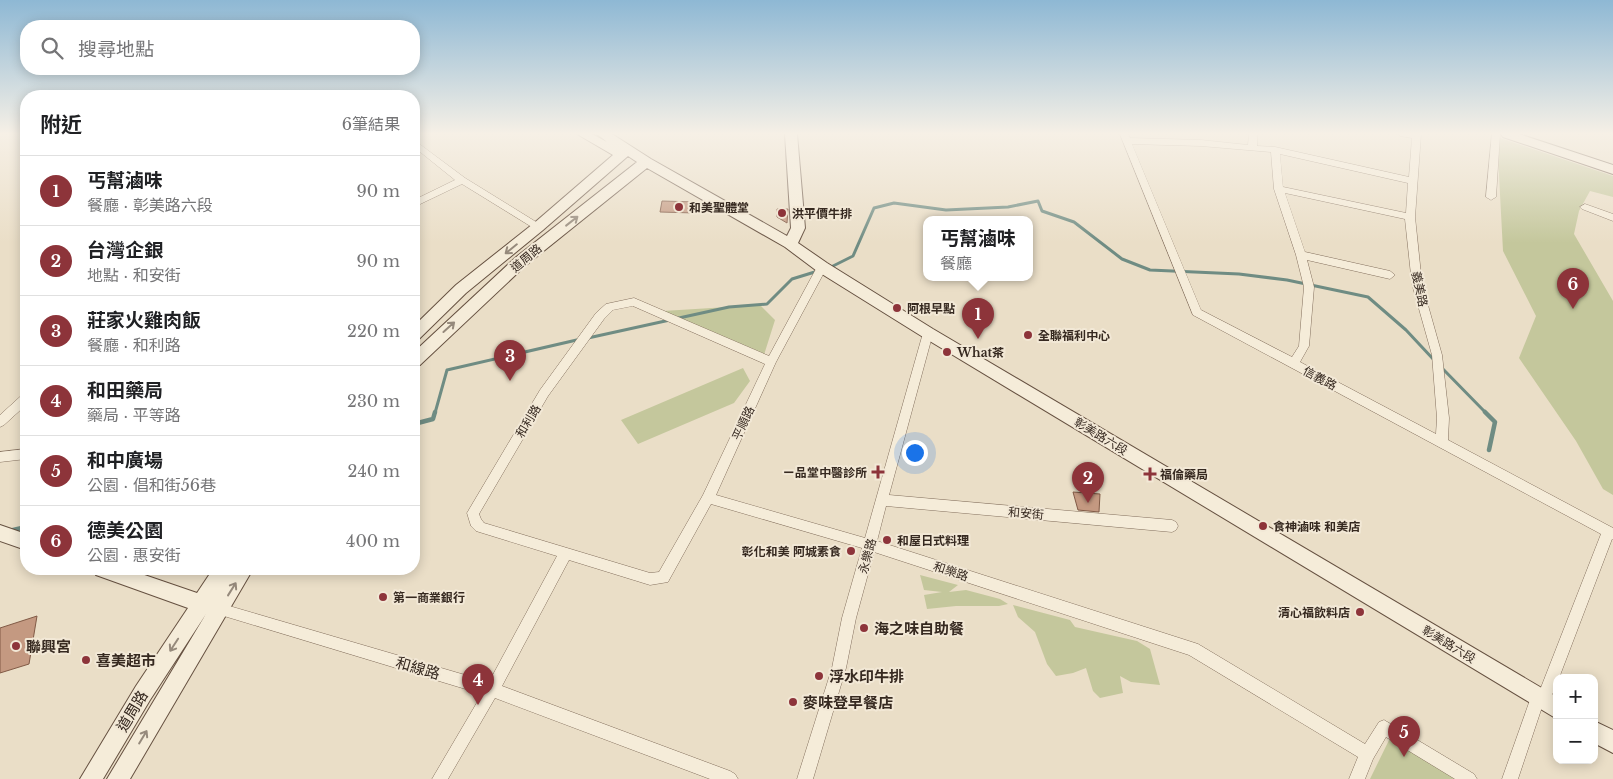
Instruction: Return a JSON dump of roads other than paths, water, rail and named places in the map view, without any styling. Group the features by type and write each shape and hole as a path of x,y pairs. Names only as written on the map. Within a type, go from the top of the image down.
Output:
{"main road":[{"name":"道周路","path":"118,779 209,606"}],"street":[{"path":"449,170 538,227"},
{"name":"道周路","path":"420,330 461,290 603,170"},
{"name":"道周路","path":"420,354 520,262 635,170"},
{"name":"彰美路六段","path":"663,170 790,244 822,267 928,333 1546,702"},
{"path":"790,244 798,228 794,170"},
{"name":"信義路","path":"1138,170 1194,309 1611,533"},
{"path":"1277,170 1279,189 1301,255 1309,287 1304,346 1294,364"},
{"path":"1371,170 1413,180"},
{"name":"義美路","path":"1414,170 1410,217 1417,284 1438,364 1443,418 1442,442"},
{"path":"1491,197 1493,170"},
{"path":"420,201 462,180"},
{"path":"1279,189 1410,217"},
{"path":"1586,207 1613,218"},
{"path":"1301,255 1390,275"},
{"name":"平順路","path":"663,578 708,498 771,362 822,267"},
{"name":"和利路","path":"663,578 650,579 480,527 474,522 473,513 544,393 600,316 610,307 634,302 771,362"},
{"name":"永樂路","path":"805,779 839,668 849,618 928,333"},
{"path":"0,422 20,404"},
{"path":"0,457 20,455"},
{"name":"和樂路","path":"708,498 870,545 1193,649 1367,754"},
{"name":"和安街","path":"881,500 1172,526"},
{"path":"0,533 20,540"},
{"path":"1510,779 1546,702 1611,533"},
{"path":"440,779 492,690 565,554"},
{"name":"和線路","path":"120,575 209,606 492,690 730,779"},
{"name":"道周路","path":"209,606 222,575"},
{"name":"道周路","path":"91,779 209,606 238,575"},
{"path":"1357,779 1367,754 1384,727 1469,779"},
{"path":"1598,733 1613,742"}],"waterway":[{"path":"829,268 853,256 874,208 894,203 946,210 1008,207 1038,201 1042,211 1074,222 1122,259 1150,270 1239,274 1287,280 1368,297 1406,330 1434,360"},
{"path":"588,338 729,307 767,304 792,279 818,271"},
{"path":"435,413 447,370 581,339"},
{"path":"1441,367 1486,413"},
{"path":"420,422 433,419 435,412"},
{"path":"1486,413 1495,422 1489,450"},
{"path":"0,533 20,528"}],"place":[{"name":"和美聖體堂","path":"679,207"},
{"name":"洪平價牛排","path":"782,213"},
{"name":"阿根早點","path":"897,308"},
{"name":"德美公園","path":"1573,309"},
{"name":"全聯福利中心","path":"1028,335"},
{"name":"丐幫滷味","path":"978,339"},
{"name":"What茶","path":"947,352"},
{"name":"莊家火雞肉飯","path":"510,381"},
{"name":"ㄧ品堂中醫診所","path":"878,472"},
{"name":"福倫藥局","path":"1150,474"},
{"name":"台灣企銀","path":"1088,503"},
{"name":"食神滷味 和美店","path":"1263,526"},
{"name":"和屋日式料理","path":"887,540"},
{"name":"彰化和美 阿城素食","path":"851,551"},
{"name":"第一商業銀行","path":"383,597"},
{"name":"清心福飲料店","path":"1360,612"},
{"name":"海之味自助餐","path":"864,628"},
{"name":"聯興宮","path":"16,646"},
{"name":"喜美超市","path":"86,660"},
{"name":"浮水印牛排","path":"819,676"},
{"name":"麥味登早餐店","path":"793,702"},
{"name":"和田藥局","path":"478,705"},
{"name":"和中廣場","path":"1404,757"}]}
